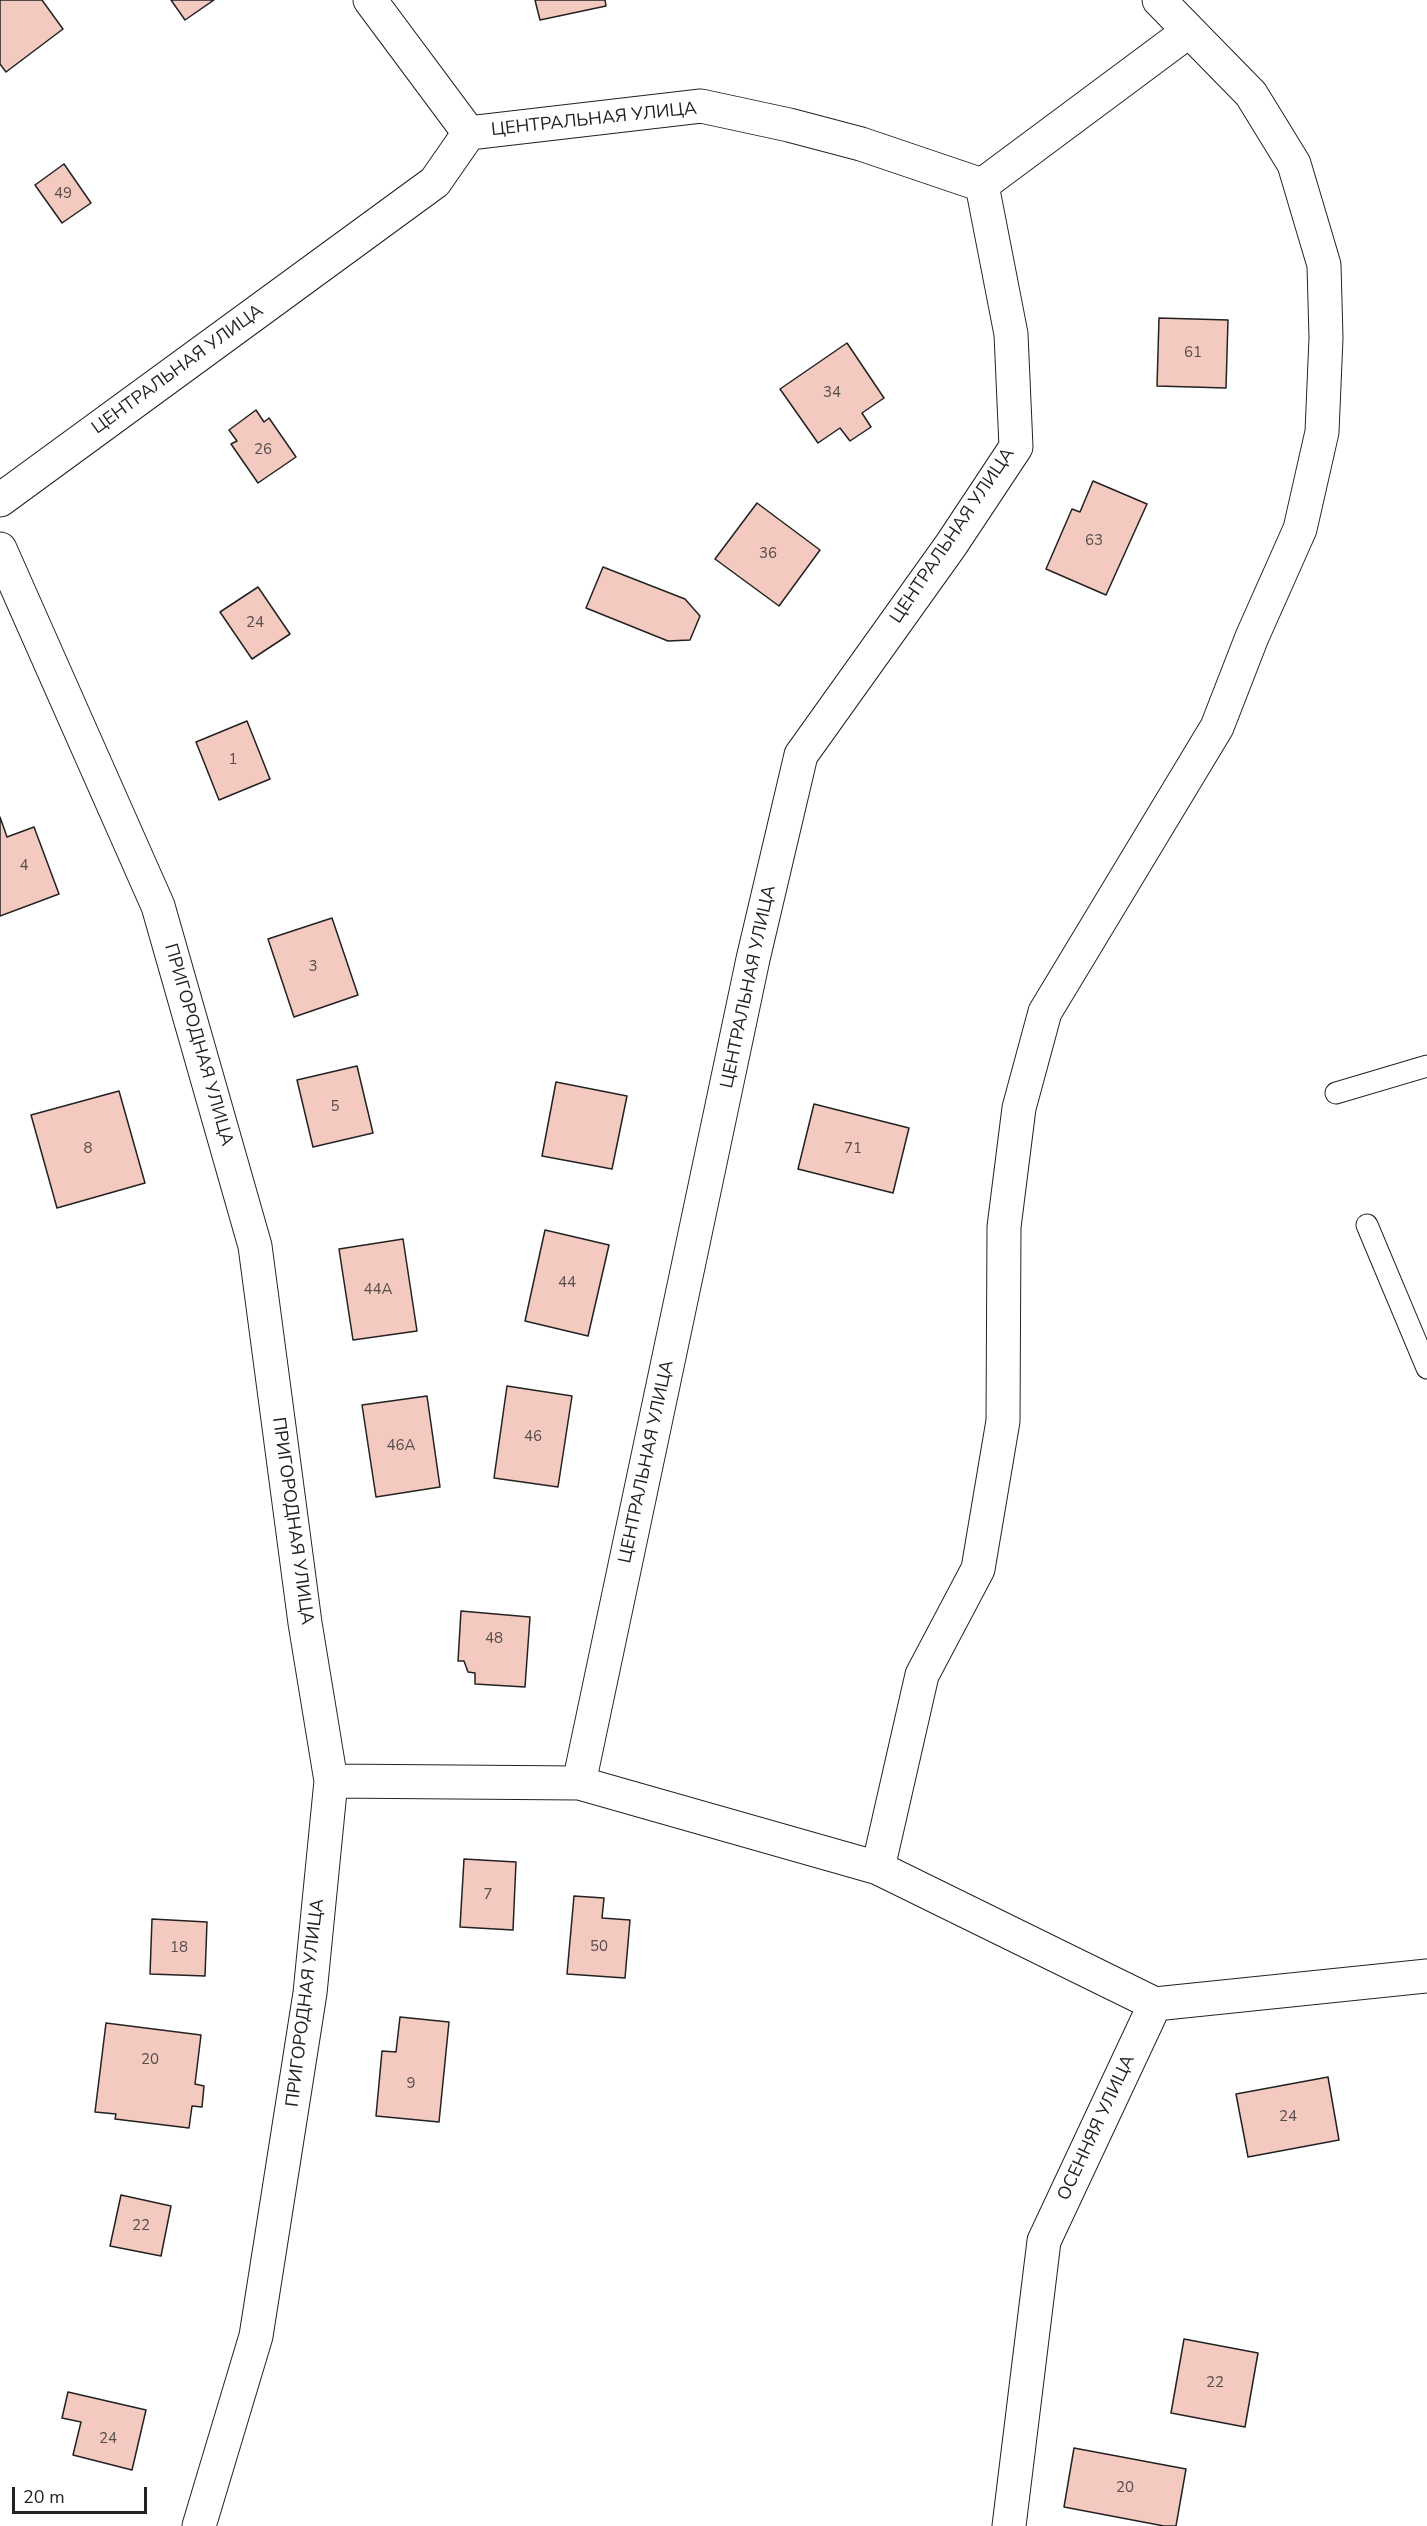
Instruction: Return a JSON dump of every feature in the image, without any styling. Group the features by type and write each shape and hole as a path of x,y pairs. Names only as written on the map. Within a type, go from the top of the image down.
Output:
{"street":[{"path":"370,0 469,133"},
{"path":"878,1868 922,1675 978,1569 1003,1421 1004,1227 1019,1108 1045,1012 1217,727 1252,637 1300,529 1322,432 1326,338 1324,265 1294,164 1251,94 1160,0"},
{"path":"982,185 1189,31"},
{"name":"ЦЕНТРАЛЬНАЯ УЛИЦА","path":"0,500 435,182 469,133 701,106 789,125 861,144 982,185 1011,334 1016,447 951,545 801,755 753,959 579,1783"},
{"name":"ПРИГОРОДНАЯ УЛИЦА","path":"0,549 158,906 255,1246 305,1623 331,1782 310,1993 256,2336 199,2526"},
{"path":"331,1782 579,1783 878,1868 1155,2004 1427,1976"},
{"name":"ОСЕННЯЯ УЛИЦА","path":"1009,2526 1044,2241 1155,2004"}],"lane":[{"path":"1336,1093 1427,1066"},
{"path":"1367,1224 1427,1368"}],"building":[{"path":"0,0 42,0 63,29 6,72 0,64"},
{"path":"171,0 214,0 185,20"},
{"path":"535,0 605,0 606,6 540,20"},
{"path":"64,164 91,203 62,223 35,185"},
{"path":"1159,318 1228,320 1226,388 1157,386"},
{"path":"847,343 884,398 862,413 871,427 850,441 840,428 818,443 780,389"},
{"path":"256,410 264,422 269,418 296,457 258,483 231,444 237,441 229,430"},
{"path":"1093,481 1147,504 1106,595 1046,569 1072,509 1080,512"},
{"path":"757,503 820,550 779,606 715,559"},
{"path":"603,567 685,599 700,616 690,640 668,641 586,608"},
{"path":"258,587 290,634 252,659 220,612"},
{"path":"247,721 270,779 219,800 196,742"},
{"path":"0,817 7,837 34,827 59,894 0,916"},
{"path":"332,918 358,995 294,1017 268,939"},
{"path":"357,1066 373,1133 313,1147 297,1080"},
{"path":"556,1082 627,1096 612,1169 542,1156"},
{"path":"119,1091 145,1183 57,1208 31,1115"},
{"path":"814,1104 909,1128 893,1193 798,1169"},
{"path":"545,1230 609,1245 588,1336 525,1321"},
{"path":"403,1239 417,1331 353,1340 339,1249"},
{"path":"507,1386 572,1396 558,1487 494,1478"},
{"path":"427,1396 440,1487 376,1497 362,1405"},
{"path":"461,1611 530,1617 525,1687 475,1684 475,1673 468,1672 464,1661 458,1661"},
{"path":"464,1859 516,1862 513,1930 460,1927"},
{"path":"574,1896 604,1898 602,1918 630,1920 625,1978 567,1974"},
{"path":"152,1919 207,1922 205,1976 150,1974"},
{"path":"400,2017 449,2022 439,2122 376,2116 382,2051 396,2052"},
{"path":"106,2023 201,2035 195,2084 204,2086 202,2107 192,2106 189,2128 115,2119 116,2114 95,2112"},
{"path":"1328,2077 1339,2140 1248,2157 1236,2094"},
{"path":"121,2195 171,2206 161,2256 110,2246"},
{"path":"1184,2339 1258,2353 1245,2427 1171,2413"},
{"path":"68,2392 146,2410 132,2470 73,2455 81,2422 62,2418"},
{"path":"1074,2448 1186,2469 1176,2526 1164,2526 1064,2507"}]}
